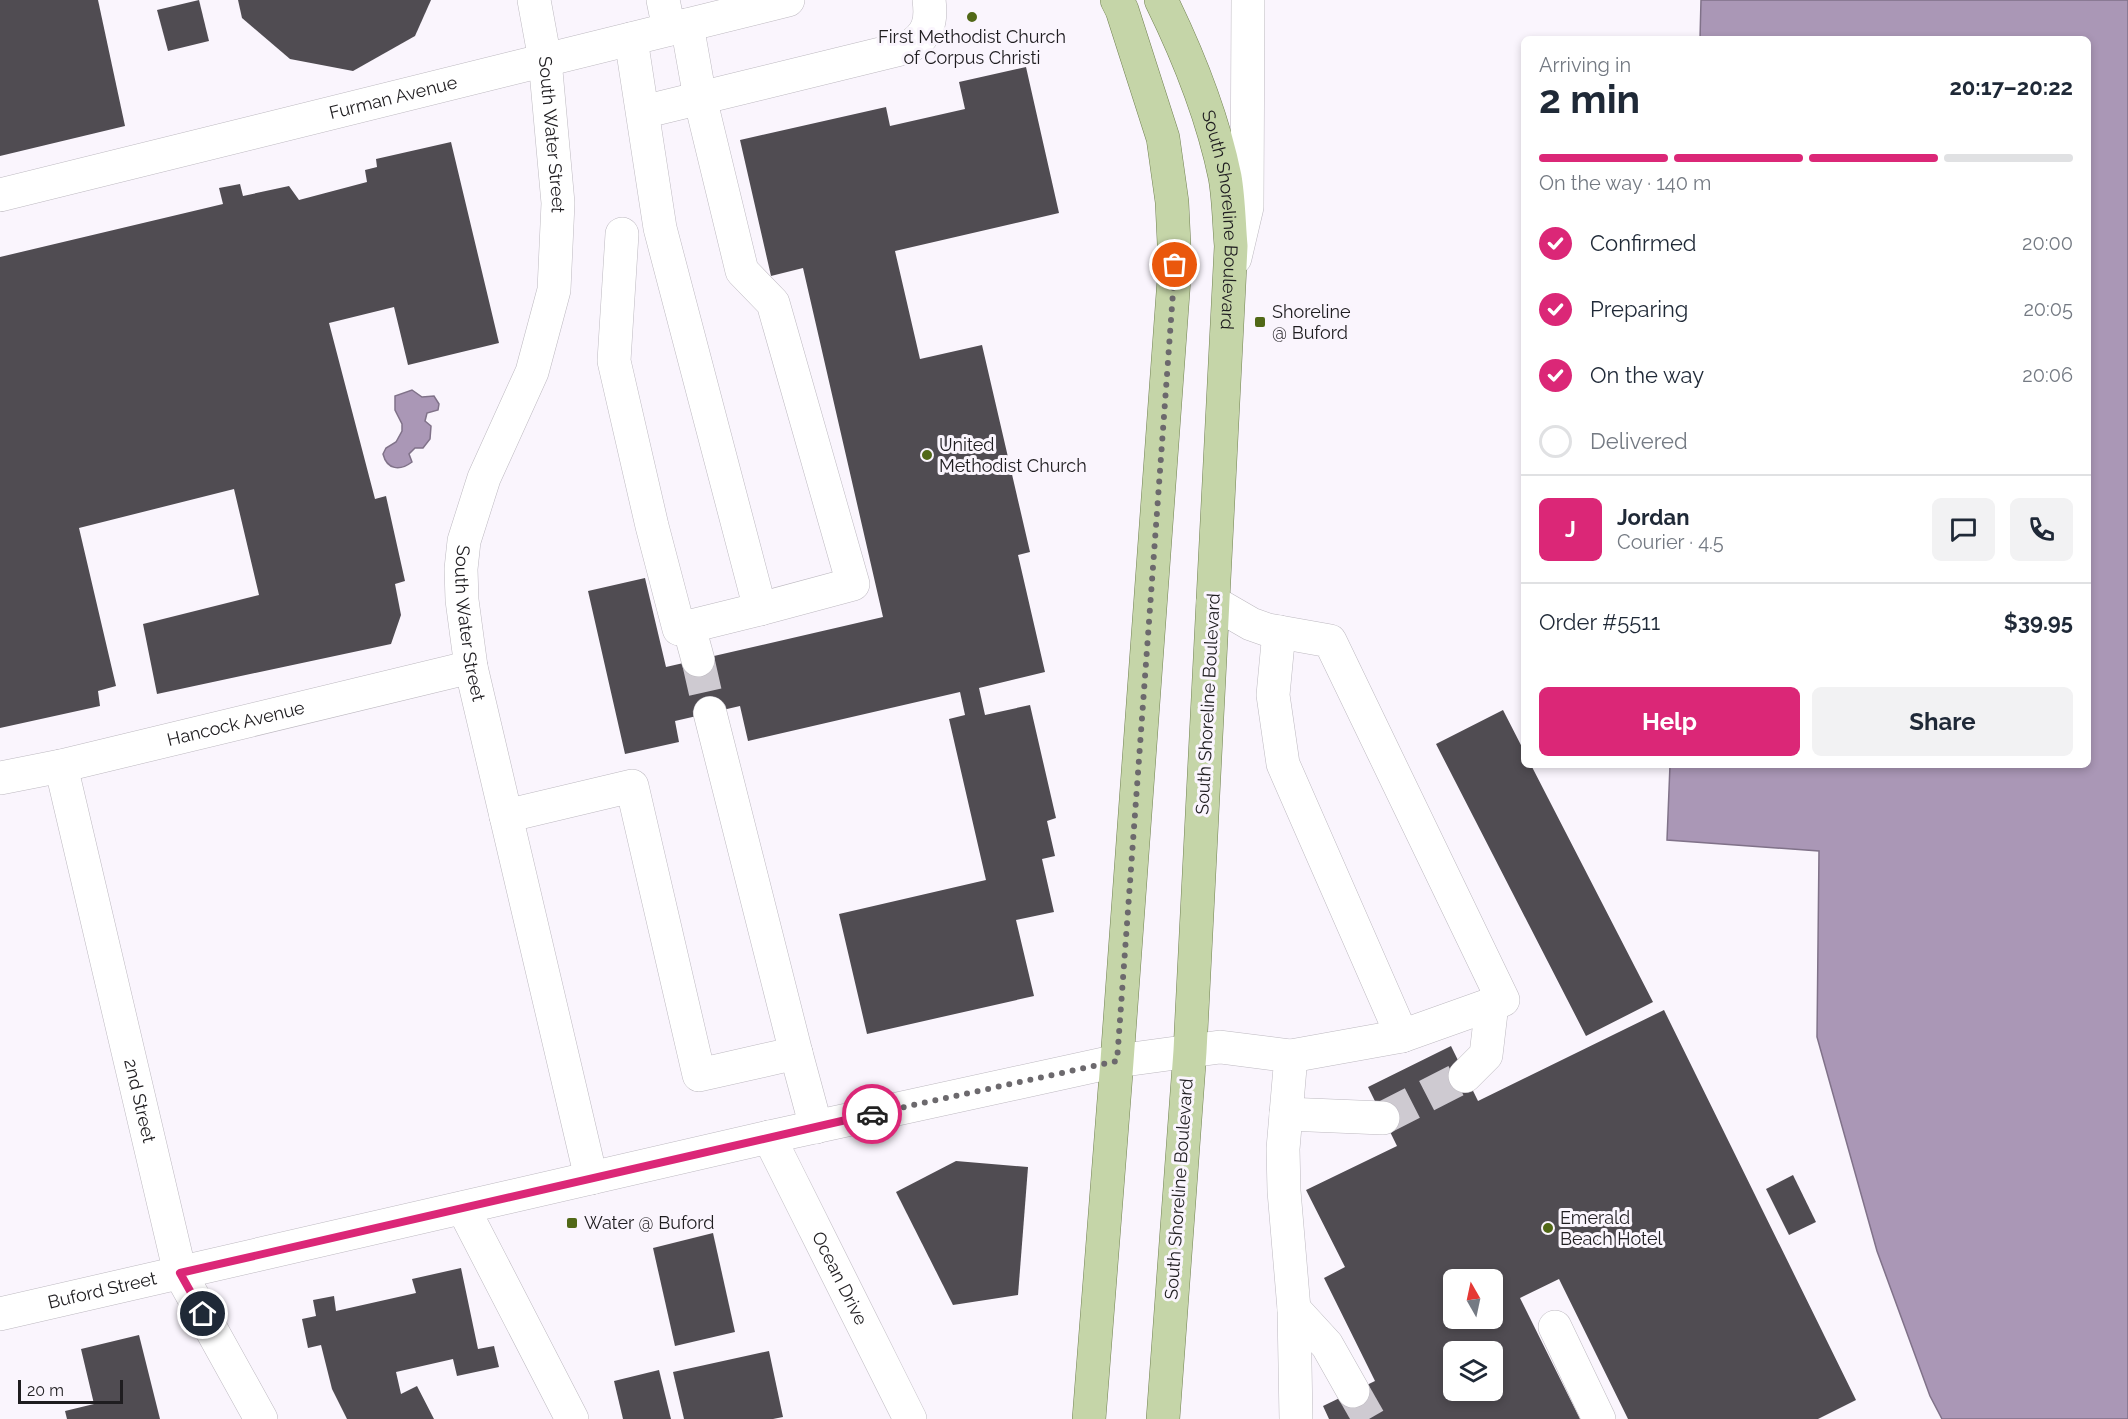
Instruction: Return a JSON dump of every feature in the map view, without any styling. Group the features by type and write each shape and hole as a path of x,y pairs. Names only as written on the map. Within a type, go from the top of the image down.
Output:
{"main road":[{"path":"1089,1419 1175,265 1172,202 1163,138 1117,0"},
{"name":"South Shoreline Boulevard","path":"1161,0 1187,52 1209,117 1226,190 1231,246 1190,1051 1163,1419"}],"street":[{"name":"South Water Street","path":"534,0 545,60 558,203 554,291 532,372 484,478 464,541 461,569 462,600 471,667 591,1178"},
{"name":"Furman Avenue","path":"0,195 631,39 673,18 788,0"},
{"path":"643,112 909,47 920,40 928,30 929,0"},
{"path":"1231,278 1247,207 1248,0"},
{"path":"660,228 610,234 614,361 678,629 853,584 772,303 742,271 700,98 673,18"},
{"path":"631,39 660,228 760,609"},
{"path":"1214,602 1251,624 1330,642 1498,1002 1486,1055 1465,1076"},
{"path":"689,627 698,660"},
{"path":"1279,632 1274,695 1283,764 1402,1036"},
{"name":"Hancock Avenue","path":"0,778 61,766 471,667"},
{"path":"710,713 816,1127"},
{"name":"2nd Street","path":"61,766 180,1273 261,1419"},
{"path":"506,816 632,786 699,1075 796,1053"},
{"name":"Buford Street","path":"0,1314 769,1137 1117,1061 1220,1047 1291,1056 1402,1036 1498,1002"},
{"path":"1291,1056 1283,1149 1284,1191 1294,1309 1296,1419"},
{"path":"1286,1114 1383,1118"},
{"name":"Ocean Drive","path":"769,1137 910,1419"},
{"path":"463,1208 572,1419"},
{"path":"1294,1309 1327,1345 1353,1391"},
{"path":"1555,1327 1599,1419"}],"shaded area":[{"path":"1701,0 2128,0 2128,1419 1942,1419 1930,1396 1877,1251 1817,1037 1819,851 1667,840 1670,768 2091,768 2091,36 1700,36"},
{"path":"412,390 422,397 434,396 439,404 438,410 427,413 425,421 431,426 430,439 423,448 415,448 409,454 412,462 403,467 394,467 388,463 383,454 386,448 396,442 402,431 402,424 395,410 395,396"}],"building":[{"path":"0,0 98,0 125,126 0,156"},
{"path":"199,0 209,41 168,51 157,10"},
{"path":"238,0 431,0 415,36 353,71 290,59 242,18"},
{"name":"United Methodist Church","path":"1026,67 1059,213 895,251 920,359 982,345 1030,552 1018,555 1045,672 979,688 985,715 1030,705 1056,818 1047,821 1055,856 1042,859 1054,912 1016,920 1034,996 867,1034 839,914 986,880 949,719 965,715 960,692 748,741 740,706 675,721 679,742 625,754 588,591 645,578 666,667 883,617 803,268 771,276 740,140 886,107 890,126 965,109 959,82"},
{"path":"451,142 499,343 408,365 394,307 329,323 375,499 386,496 405,581 395,584 401,615 391,644 157,694 143,624 259,595 234,489 79,528 116,686 98,691 100,706 0,728 0,257 223,204 219,188 240,184 243,196 289,186 299,200 367,182 365,170 377,167 376,159"},
{"path":"1503,710 1521,745 1521,768 1533,768 1653,1002 1586,1036 1436,744"},
{"name":"Emerald Beach Hotel","path":"1664,1010 1856,1400 1818,1419 1628,1419 1559,1279 1520,1298 1580,1419 1329,1419 1323,1406 1375,1381 1324,1278 1345,1267 1306,1190 1397,1146 1368,1087 1451,1046 1478,1101"},
{"path":"956,1161 1028,1167 1018,1295 953,1305 896,1192"},
{"path":"1793,1175 1816,1222 1789,1235 1766,1189"},
{"path":"713,1233 735,1332 675,1346 653,1248"},
{"path":"461,1268 478,1349 494,1346 499,1367 457,1376 453,1359 396,1372 401,1394 417,1386 434,1419 347,1419 332,1389 321,1345 308,1348 302,1319 316,1316 313,1300 334,1296 336,1311 416,1293 412,1279"},
{"path":"139,1335 160,1419 67,1419 65,1411 94,1404 81,1349"},
{"path":"769,1351 783,1417 684,1419 673,1372"},
{"path":"659,1370 671,1419 623,1419 614,1381"}],"tunnel":[{"path":"698,660 710,713"},
{"path":"1383,1118 1465,1076"},
{"path":"1353,1391 1369,1419"}],"way so far":[{"path":"872,1114 1117,1061 1175,265"}],"place":[{"name":"First Methodist Church of Corpus Christi","path":"972,17"},
{"name":"Shoreline @ Buford","path":"1260,322"},
{"name":"United Methodist Church","path":"927,455"},
{"name":"Water @ Buford","path":"572,1223"},
{"name":"Emerald Beach Hotel","path":"1548,1228"}],"route":[{"path":"203,1314 180,1273 872,1114"}]}
